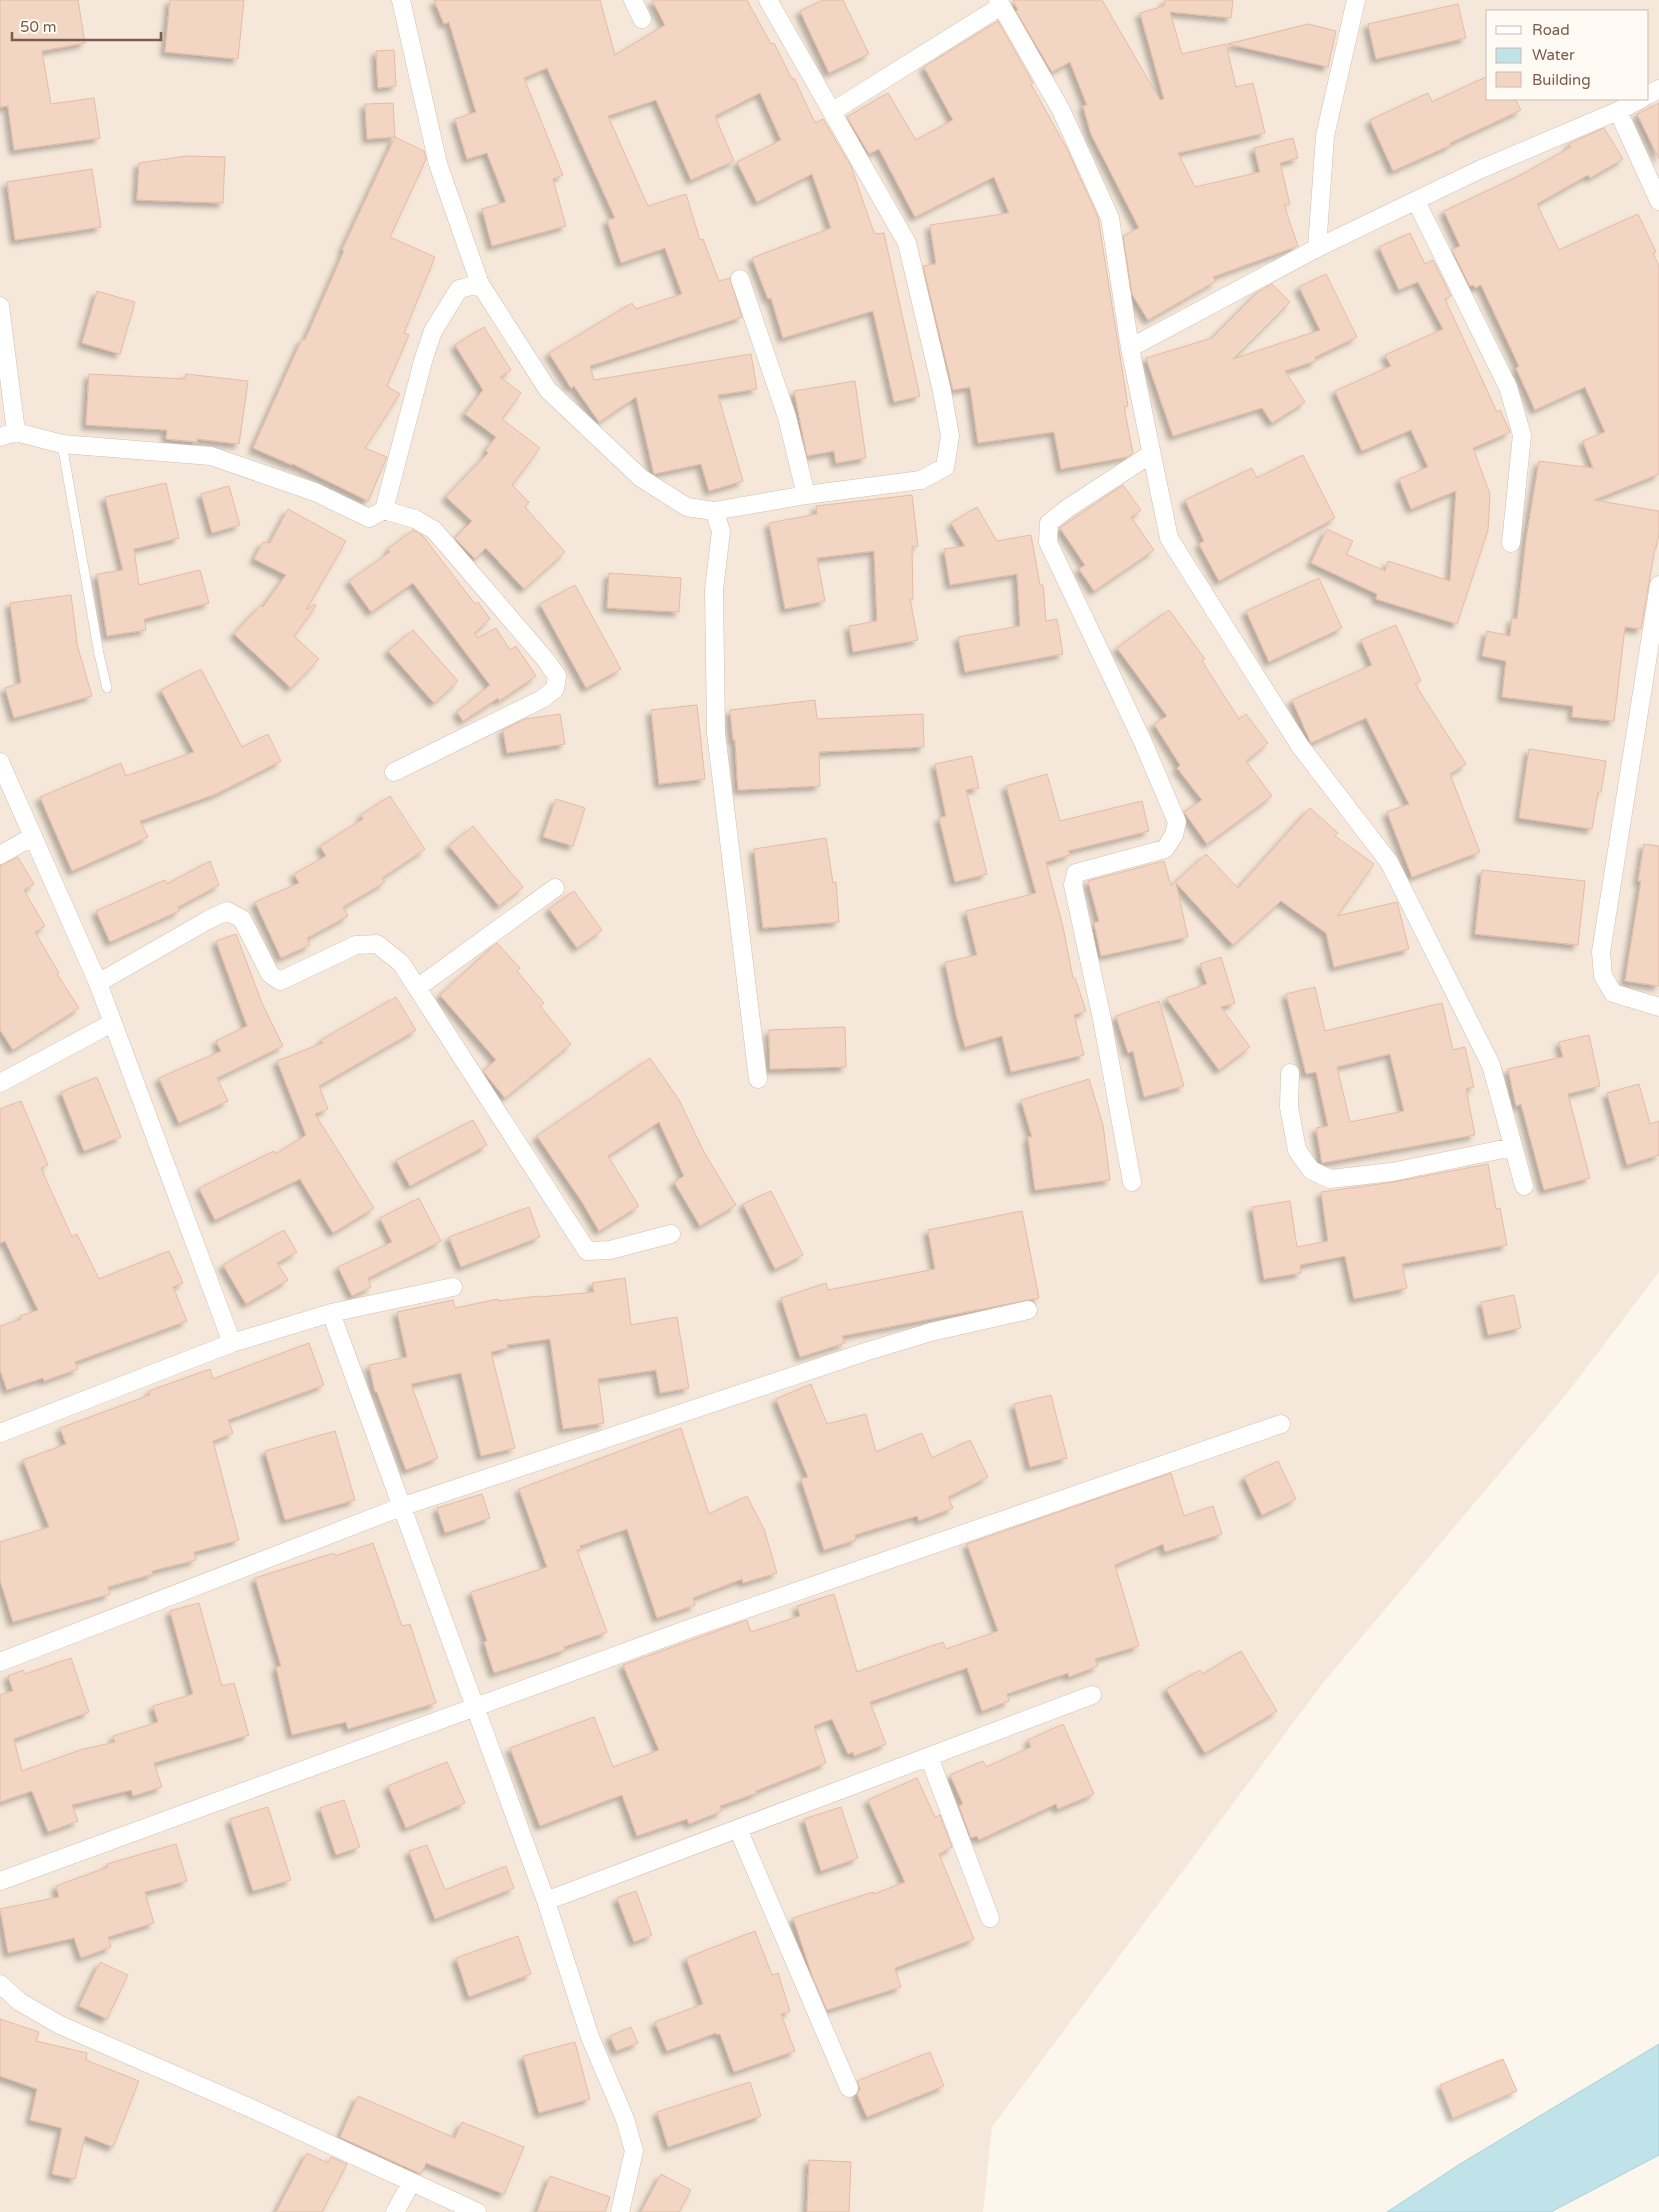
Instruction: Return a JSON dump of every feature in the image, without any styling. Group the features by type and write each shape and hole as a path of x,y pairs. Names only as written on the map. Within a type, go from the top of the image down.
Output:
{"street":[{"path":"401,0 438,164 480,284 548,390 641,478 687,507 714,511 806,495 921,480 946,467 950,436 942,391 907,243 768,0"},
{"path":"633,0 642,19"},
{"path":"1317,248 1325,136 1356,0"},
{"path":"833,111 1000,3 1061,110 1110,218 1130,348 1169,538 1300,746 1389,862 1491,1065 1524,1186"},
{"path":"1130,348 1317,248 1481,169 1618,111 1639,100"},
{"path":"1618,111 1659,201"},
{"path":"1416,201 1508,386 1522,435 1511,543"},
{"path":"740,279 787,417 806,495"},
{"path":"384,510 423,361 433,331 459,290 480,284"},
{"path":"0,306 8,434 62,444 211,456 315,492 369,518 384,510 414,520 434,530 545,659 557,676 554,689 542,699 394,772"},
{"path":"1132,1182 1102,1019 1073,885 1076,874 1164,849 1174,835 1177,822 1142,740 1048,542 1049,523 1068,508 1151,454"},
{"path":"714,511 721,531 714,590 716,733 758,1079"},
{"path":"1659,585 1654,659 1601,952 1603,976 1613,993 1659,1007"},
{"path":"0,762 98,983 232,1343"},
{"path":"0,855 32,837"},
{"path":"417,988 556,888"},
{"path":"98,983 208,920 228,911 242,919 270,974 280,981 356,945 377,944 401,962 587,1251 610,1250 671,1234"},
{"path":"0,1083 112,1023"},
{"path":"1290,1073 1289,1107 1297,1150 1311,1170 1330,1179 1392,1172 1513,1147"},
{"path":"0,1433 232,1343 331,1313 453,1287"},
{"path":"0,1662 400,1507 868,1351 931,1332 1028,1310"},
{"path":"331,1313 400,1507 546,1902 590,2037 625,2119 634,2151 620,2212"},
{"path":"0,1881 694,1627 1281,1424"},
{"path":"546,1902 1092,1695"},
{"path":"929,1757 990,1918"},
{"path":"738,1829 849,2088"},
{"path":"0,1984 20,2002 60,2025 255,2110 477,2212"},
{"path":"395,2212 411,2183"}],"lane":[{"path":"62,444 99,654 107,688"}],"shaded area":[{"path":"0,0 1659,0 1659,1272 1568,1392 1323,1683 992,2127 983,2212 0,2212"}],"water":[{"path":"1659,2044 1659,2155 1551,2212 1387,2212 1460,2164"}],"building":[{"path":"0,0 78,0 85,43 42,51 51,104 94,98 100,138 14,150 8,106 0,107"},
{"path":"170,0 244,0 238,59 165,52"},
{"path":"434,0 600,0 615,55 665,25 652,0 747,0 771,44 774,43 792,79 794,78 815,123 823,119 851,166 873,230 876,234 884,233 920,396 894,402 873,311 783,338 771,298 768,299 752,258 831,228 812,174 757,202 737,162 781,140 760,93 715,116 734,161 691,180 656,100 608,116 648,206 686,194 700,240 703,239 719,281 730,278 742,317 590,366 594,380 751,354 757,389 718,395 743,481 709,491 701,464 654,474 636,397 599,422 574,386 571,388 549,353 632,303 636,309 682,294 665,248 621,263 607,220 615,218 547,68 524,78 563,175 553,179 566,226 492,246 482,209 506,202 487,153 467,159 455,119 476,112 449,22 444,24"},
{"path":"823,0 843,0 869,54 829,73 800,11"},
{"path":"1013,0 1102,0 1160,100 1164,99 1140,13 1164,6 1165,0 1233,0 1231,18 1170,12 1182,54 1226,44 1236,87 1253,83 1265,133 1178,153 1195,187 1260,172 1254,148 1293,138 1298,158 1280,163 1290,204 1284,205 1298,246 1213,277 1216,281 1148,320 1132,294 1123,236 1139,228 1091,134 1083,106 1087,105 1070,62 1052,72 1016,11 1018,10"},
{"path":"1458,4 1466,38 1376,59 1368,24"},
{"path":"998,21 1067,149 1098,217 1128,406 1124,407 1133,453 1127,457 1061,469 1054,432 978,443 970,387 953,390 923,266 936,264 930,225 1009,213 994,177 915,217 879,149 869,154 847,117 888,93 916,140 953,120 924,67"},
{"path":"1308,24 1336,31 1328,67 1228,44"},
{"path":"394,50 396,86 378,88 376,51"},
{"path":"1486,77 1486,100 1516,100 1521,110 1393,171 1370,120 1428,93 1432,102"},
{"path":"393,103 395,137 367,139 365,104"},
{"path":"1659,103 1659,159 1637,114"},
{"path":"1604,128 1623,159 1590,178 1588,175 1537,204 1559,250 1638,214 1656,252 1653,253 1659,266 1659,474 1594,500 1659,511 1659,534 1641,629 1625,627 1614,721 1572,717 1573,706 1502,697 1506,661 1482,656 1487,631 1510,636 1512,618 1517,619 1526,540 1539,461 1593,468 1583,441 1605,432 1585,387 1535,410 1516,368 1519,366 1481,285 1475,288 1473,285 1470,286 1452,250 1460,246 1444,211 1521,175 1571,147 1569,144"},
{"path":"395,137 424,151 426,159 390,237 435,257 404,333 409,335 387,386 400,394 365,448 387,457 368,501 293,464 253,448 302,339 305,340 344,251 342,250"},
{"path":"187,156 225,157 223,203 137,200 139,163"},
{"path":"92,169 101,227 15,240 7,182"},
{"path":"1410,233 1425,264 1433,260 1451,296 1445,299 1497,412 1500,410 1510,432 1473,448 1490,494 1488,530 1457,624 1376,599 1377,594 1311,563 1327,529 1353,541 1346,554 1385,571 1388,561 1450,581 1456,491 1411,509 1399,479 1428,467 1411,430 1362,451 1335,391 1391,366 1385,355 1443,329 1418,282 1399,290 1379,247"},
{"path":"1326,274 1357,337 1315,357 1316,361 1285,371 1305,402 1272,423 1262,408 1173,436 1146,358 1212,338 1258,292 1272,284 1290,302 1233,359 1320,330 1299,287"},
{"path":"97,291 135,302 120,354 82,343"},
{"path":"484,327 511,370 500,377 521,393 502,419 540,448 512,485 529,502 525,507 565,552 524,589 486,548 475,559 455,538 472,521 446,497 488,453 486,450 496,437 465,414 483,390 455,345"},
{"path":"89,374 185,379 186,374 248,381 239,444 197,439 197,442 166,439 167,430 86,425"},
{"path":"855,381 866,458 836,463 834,451 807,456 794,391"},
{"path":"1303,455 1335,518 1219,581 1199,544 1204,541 1185,500 1252,468 1257,478"},
{"path":"166,483 179,538 134,549 139,585 200,570 209,603 144,619 146,630 107,636 97,574 123,570 105,497"},
{"path":"1123,485 1141,510 1131,517 1154,550 1094,591 1079,569 1085,565 1060,528"},
{"path":"229,486 240,525 212,533 201,494"},
{"path":"912,495 918,546 912,547 913,599 910,599 918,640 853,652 849,626 877,621 874,551 817,558 825,601 785,609 769,523 817,514 816,506"},
{"path":"977,507 997,541 1031,535 1040,585 1043,585 1046,621 1057,619 1063,654 965,672 958,637 1020,626 1017,574 950,585 944,549 965,546 951,523"},
{"path":"288,509 346,541 306,610 315,604 316,606 294,636 319,659 291,688 234,634 261,605 263,607 286,575 254,559 263,542 270,543"},
{"path":"413,530 423,536 475,604 478,602 490,619 474,633 478,638 496,628 510,650 516,646 536,676 499,701 498,698 463,721 457,712 490,685 413,583 371,612 349,581 390,552 388,549"},
{"path":"609,573 681,578 679,612 607,608"},
{"path":"1319,578 1342,628 1269,662 1246,611"},
{"path":"575,585 621,669 586,688 540,604"},
{"path":"71,595 76,641 92,696 14,718 5,688 21,683 10,603"},
{"path":"1169,610 1205,659 1202,661 1239,719 1246,714 1268,743 1246,761 1272,796 1207,844 1184,812 1202,800 1177,768 1180,765 1154,724 1167,716 1117,648"},
{"path":"1396,625 1421,681 1415,684 1466,764 1450,774 1480,852 1412,877 1387,812 1409,804 1366,718 1311,743 1292,700 1372,665 1361,640"},
{"path":"413,630 458,681 434,703 388,651"},
{"path":"201,669 242,747 268,734 281,761 216,794 140,821 148,837 72,871 40,797 121,763 126,776 194,752 161,690"},
{"path":"815,700 817,719 923,714 924,747 819,752 820,786 738,790 735,740 733,740 730,710"},
{"path":"697,705 705,779 659,784 651,710"},
{"path":"560,714 565,744 507,753 503,730 525,719"},
{"path":"1529,749 1606,761 1601,792 1598,792 1592,829 1519,818"},
{"path":"972,756 979,788 966,790 987,874 955,882 939,818 946,816 935,764"},
{"path":"1047,774 1060,821 1142,801 1149,831 1068,851 1070,855 1046,862 1063,927 1073,978 1075,978 1086,1011 1074,1015 1084,1055 1011,1072 1002,1036 965,1047 945,962 977,955 966,911 1036,893 1006,786"},
{"path":"390,796 425,849 382,878 385,882 343,907 348,916 307,938 310,945 281,958 255,902 299,883 294,874 326,856 320,846 363,819 361,815"},
{"path":"556,799 585,808 573,846 543,837"},
{"path":"1310,808 1338,833 1335,836 1374,864 1337,916 1397,902 1409,949 1334,967 1326,933 1281,901 1233,945 1176,883 1188,937 1101,956 1094,923 1099,921 1088,881 1164,861 1171,886 1206,854 1238,888"},
{"path":"473,826 523,887 499,906 449,846"},
{"path":"826,838 833,883 836,882 839,922 763,928 754,849"},
{"path":"1644,844 1659,846 1659,986 1625,981 1641,881 1638,881"},
{"path":"18,857 34,884 24,890 45,926 35,932 59,973 57,974 79,1008 13,1050 0,1030 0,866"},
{"path":"210,861 219,885 178,907 179,911 110,942 96,911 165,880 167,884"},
{"path":"1482,870 1585,881 1578,945 1475,934"},
{"path":"574,891 602,930 577,948 549,909"},
{"path":"236,934 262,1003 283,1046 217,1078 228,1101 179,1123 159,1078 221,1051 216,1041 247,1026 216,941"},
{"path":"497,943 520,968 517,971 544,1003 540,1006 571,1044 505,1098 483,1071 496,1060 440,995"},
{"path":"1221,957 1235,1003 1221,1007 1250,1047 1219,1070 1166,998 1207,984 1200,964"},
{"path":"1315,987 1325,1031 1442,1003 1453,1050 1465,1047 1474,1087 1466,1089 1475,1135 1322,1163 1316,1128 1328,1126 1316,1072 1306,1074 1286,994","holes":["1390,1054 1404,1111 1350,1122 1337,1067"]},
{"path":"396,997 416,1030 319,1086 328,1109 315,1114 374,1208 333,1233 300,1179 215,1220 199,1188 274,1151 276,1154 306,1135 277,1061 323,1043 321,1040"},
{"path":"1159,1001 1184,1086 1144,1097 1133,1051 1128,1053 1116,1016"},
{"path":"845,1027 846,1067 770,1069 769,1030"},
{"path":"1589,1035 1600,1086 1568,1094 1590,1178 1544,1190 1521,1104 1516,1106 1508,1069 1563,1057 1559,1042"},
{"path":"650,1058 679,1100 704,1152 736,1205 700,1226 674,1182 684,1176 659,1122 608,1156 639,1206 599,1231 582,1202 537,1136"},
{"path":"97,1077 121,1137 84,1151 61,1092"},
{"path":"1089,1079 1103,1125 1110,1180 1035,1190 1028,1137 1032,1137 1021,1100"},
{"path":"1639,1084 1650,1124 1659,1121 1659,1155 1627,1165 1607,1093"},
{"path":"21,1101 48,1165 41,1168 72,1237 77,1234 99,1279 169,1251 183,1283 173,1287 187,1321 75,1362 78,1369 44,1381 43,1378 7,1390 0,1370 0,1326 21,1319 20,1316 38,1310 5,1241 0,1243 0,1109"},
{"path":"473,1120 487,1145 410,1186 396,1160"},
{"path":"1488,1164 1496,1209 1500,1208 1507,1245 1402,1264 1407,1288 1354,1299 1345,1256 1300,1265 1301,1273 1264,1279 1252,1207 1290,1201 1297,1247 1328,1241 1321,1192 1394,1182"},
{"path":"771,1191 803,1255 775,1269 743,1204"},
{"path":"419,1198 441,1241 368,1278 371,1287 352,1296 338,1267 392,1242 380,1218"},
{"path":"529,1207 540,1237 461,1267 449,1237"},
{"path":"1022,1211 1039,1298 842,1336 845,1343 800,1357 781,1298 826,1283 828,1290 935,1269 928,1230"},
{"path":"284,1230 297,1252 277,1263 288,1280 246,1304 223,1265"},
{"path":"625,1278 631,1325 677,1317 689,1388 660,1393 656,1370 598,1379 604,1423 563,1429 550,1339 507,1345 508,1348 491,1352 515,1448 481,1456 461,1373 411,1384 438,1458 406,1470 377,1392 375,1392 369,1365 407,1357 397,1312 453,1300 455,1308 498,1299 498,1301 594,1292 592,1283"},
{"path":"1514,1295 1521,1328 1488,1335 1481,1302"},
{"path":"309,1343 324,1385 228,1420 233,1433 213,1441 239,1540 194,1552 196,1560 152,1571 153,1574 108,1587 110,1594 13,1622 0,1580 0,1542 49,1527 23,1460 66,1444 60,1428 150,1395 149,1391 210,1369 213,1379"},
{"path":"811,1384 827,1424 866,1414 876,1452 922,1433 932,1458 970,1440 988,1477 948,1497 953,1508 919,1521 917,1516 855,1535 856,1540 824,1550 801,1479 808,1477 776,1399"},
{"path":"1051,1395 1067,1458 1030,1467 1014,1404"},
{"path":"681,1428 709,1514 747,1496 764,1529 777,1573 743,1583 742,1579 693,1598 695,1605 657,1618 627,1529 580,1546 581,1549 577,1550 607,1632 564,1647 565,1650 494,1673 484,1642 487,1641 471,1592 547,1567 519,1489"},
{"path":"335,1431 355,1500 285,1520 265,1451"},
{"path":"1278,1461 1296,1499 1262,1515 1244,1477"},
{"path":"1171,1473 1184,1516 1213,1506 1222,1534 1165,1552 1163,1544 1115,1565 1139,1646 1095,1659 1098,1666 1069,1677 1068,1673 1007,1694 1009,1701 982,1711 967,1668 870,1702 886,1744 854,1756 853,1752 848,1754 832,1719 814,1726 826,1763 756,1791 757,1793 720,1806 722,1811 689,1824 687,1819 637,1836 622,1795 540,1826 510,1748 594,1717 613,1767 659,1750 623,1665 747,1620 751,1632 800,1616 797,1606 834,1594 857,1672 943,1642 946,1649 998,1631 967,1544"},
{"path":"482,1494 490,1518 445,1533 437,1508"},
{"path":"373,1543 402,1626 410,1624 436,1703 348,1729 346,1722 292,1735 276,1667 281,1666 255,1578 334,1553 335,1556"},
{"path":"199,1603 222,1686 234,1683 249,1735 154,1763 162,1787 133,1796 131,1790 72,1805 78,1821 48,1832 32,1791 0,1802 0,1695 13,1691 8,1676 23,1670 25,1674 71,1658 89,1712 14,1739 22,1771 80,1750 115,1742 113,1736 158,1722 153,1706 193,1694 170,1611"},
{"path":"1241,1651 1277,1711 1205,1753 1166,1689 1200,1670 1203,1674"},
{"path":"1063,1724 1094,1794 1058,1809 1056,1804 979,1840 977,1836 971,1838 959,1806 963,1804 950,1775 983,1761 986,1767 1031,1747 1028,1740"},
{"path":"447,1762 465,1803 406,1828 388,1786"},
{"path":"917,1778 935,1817 940,1815 952,1847 939,1854 974,1939 895,1968 901,1987 827,2010 813,1978 793,1918 873,1892 874,1894 905,1882 868,1800"},
{"path":"344,1800 360,1847 336,1855 320,1808"},
{"path":"268,1807 291,1880 253,1891 230,1819"},
{"path":"841,1807 858,1858 821,1871 804,1819"},
{"path":"176,1844 187,1881 145,1892 154,1923 108,1937 111,1947 81,1958 74,1938 8,1953 0,1909 59,1897 56,1886 108,1867 107,1864"},
{"path":"427,1845 445,1890 506,1866 514,1888 435,1919 409,1851"},
{"path":"636,1891 652,1935 634,1942 617,1898"},
{"path":"755,1931 772,1975 778,1973 790,2011 781,2014 795,2051 734,2072 720,2034 717,2035 716,2033 667,2051 655,2022 703,2004 686,1958"},
{"path":"518,1936 531,1974 469,1997 456,1958"},
{"path":"100,1962 128,1975 107,2019 79,2006"},
{"path":"0,2019 39,2032 36,2041 87,2053 86,2060 139,2081 113,2147 85,2136 75,2179 52,2174 62,2128 30,2120 37,2089 0,2076"},
{"path":"631,2027 638,2043 616,2051 610,2036"},
{"path":"575,2042 590,2099 539,2113 523,2056"},
{"path":"930,2052 944,2086 867,2117 857,2094 860,2089 857,2081"},
{"path":"1503,2059 1517,2091 1453,2118 1440,2085"},
{"path":"750,2082 761,2116 668,2147 657,2112"},
{"path":"358,2096 455,2138 462,2122 524,2147 504,2194 426,2163 421,2174 340,2137"},
{"path":"307,2153 328,2163 331,2157 347,2164 322,2212 276,2212"},
{"path":"809,2160 851,2162 849,2212 807,2212"},
{"path":"661,2174 691,2190 679,2212 641,2212"},
{"path":"550,2176 610,2197 605,2212 537,2212"}]}
